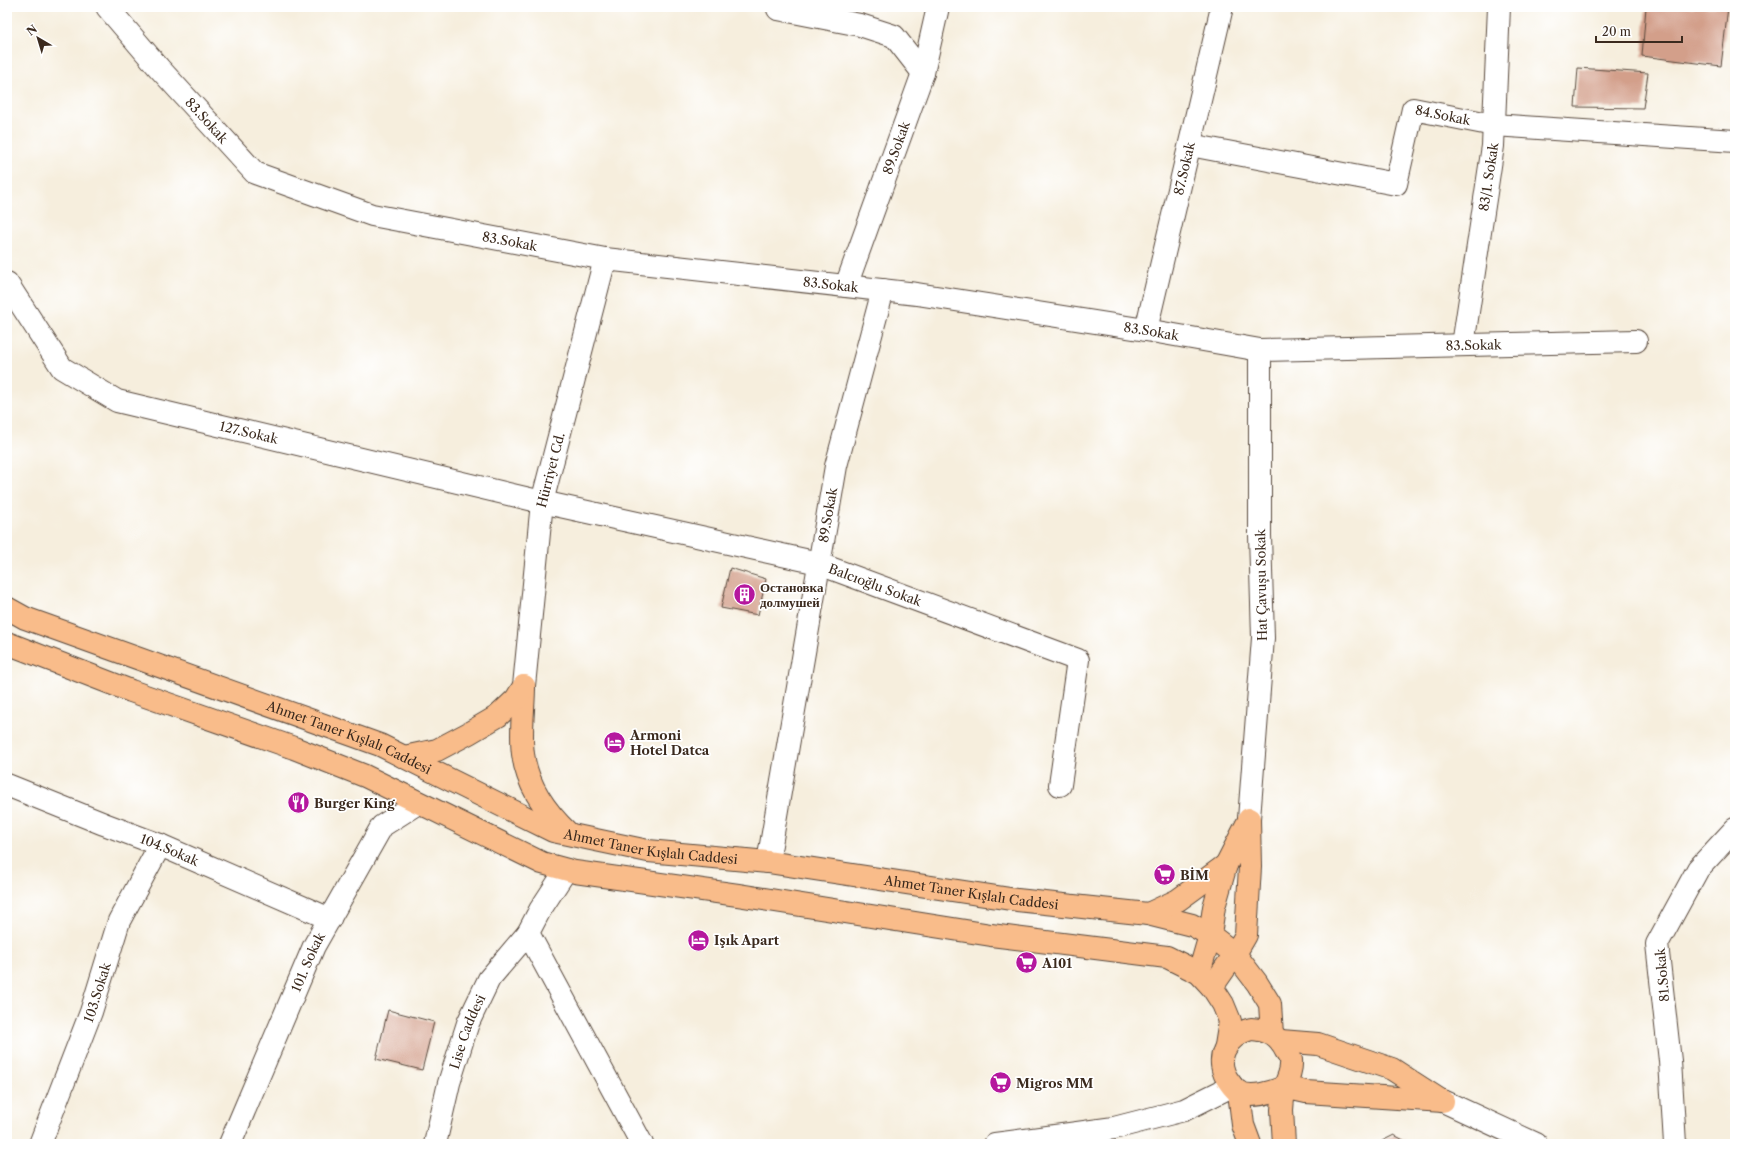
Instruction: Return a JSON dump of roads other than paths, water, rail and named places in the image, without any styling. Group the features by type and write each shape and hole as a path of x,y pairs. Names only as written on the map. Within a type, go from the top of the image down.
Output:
{"main road":[{"name":"Ahmet Taner Kışlalı Caddesi","path":"7,608 26,618 380,745 553,831 648,851 768,862 1017,900 1148,914 1192,924 1210,934 1235,954 1257,983 1270,1004 1277,1037"},
{"path":"7,643 132,691 301,751 365,776 542,864 566,870 631,881 738,895 991,935 1167,957 1205,980 1223,1004 1230,1021 1226,1046 1222,1057 1222,1067 1226,1077 1236,1089 1243,1126 1250,1144"},
{"path":"404,757 437,750 475,730 498,716 516,699 524,686"},
{"path":"524,686 523,754 529,780 541,802 554,820 570,835"},
{"path":"1205,980 1214,907 1226,865 1249,819"},
{"path":"1205,980 1235,954 1246,935 1250,867 1249,819"},
{"path":"1148,914 1178,900 1226,865"},
{"path":"1226,1046 1232,1038 1241,1032 1252,1029 1262,1029 1277,1037 1318,1044 1392,1069 1443,1102"},
{"path":"1277,1037 1291,1059 1290,1073 1284,1087 1282,1110 1284,1144"},
{"path":"1236,1089 1252,1094 1262,1094 1284,1087 1306,1092 1443,1102"}],"street":[{"name":"83.Sokak","path":"107,7 159,68 255,173 372,215 605,259 917,294 1146,330 1260,350 1636,341"},
{"name":"89.Sokak","path":"846,286 923,72 938,7"},
{"name":"87.Sokak","path":"1146,330 1222,7"},
{"name":"83/1. Sokak","path":"1463,345 1493,146 1500,7"},
{"path":"776,8 860,24 894,36 923,72"},
{"name":"84.Sokak","path":"1190,145 1396,184 1413,109 1494,125 1735,140"},
{"name":"Hürriyet Cd.","path":"524,686 542,502 605,259"},
{"name":"127.Sokak","path":"7,283 62,368 117,401 542,502"},
{"name":"89.Sokak","path":"768,862 836,466 883,290"},
{"name":"Hat Çavuşu Sokak","path":"1249,819 1262,638 1260,535 1260,350"},
{"name":"Balcıoğlu Sokak","path":"542,502 819,564 1078,660 1060,785"},
{"name":"104.Sokak","path":"7,785 160,845 330,919"},
{"name":"101. Sokak","path":"230,1144 314,946 382,826 418,803"},
{"name":"81.Sokak","path":"1675,1144 1670,1061 1657,944 1698,869 1735,829"},
{"name":"103.Sokak","path":"40,1144 91,1012 119,921 160,845"},
{"name":"Lise Caddesi","path":"435,1144 449,1083 468,1023 489,979 528,933 540,910 566,870"},
{"path":"528,933 642,1144"},
{"path":"995,1144 1112,1136 1184,1110 1236,1089"},
{"path":"1443,1102 1536,1144"}],"place":[{"name":"Остановка долмушей","path":"744,594"},
{"name":"Armoni Hotel Datca","path":"615,742"},
{"name":"Burger King","path":"298,803"},
{"name":"BİM","path":"1164,875"},
{"name":"Işık Apart","path":"698,940"},
{"name":"A101","path":"1027,963"},
{"name":"Migros MM","path":"1001,1083"}]}
